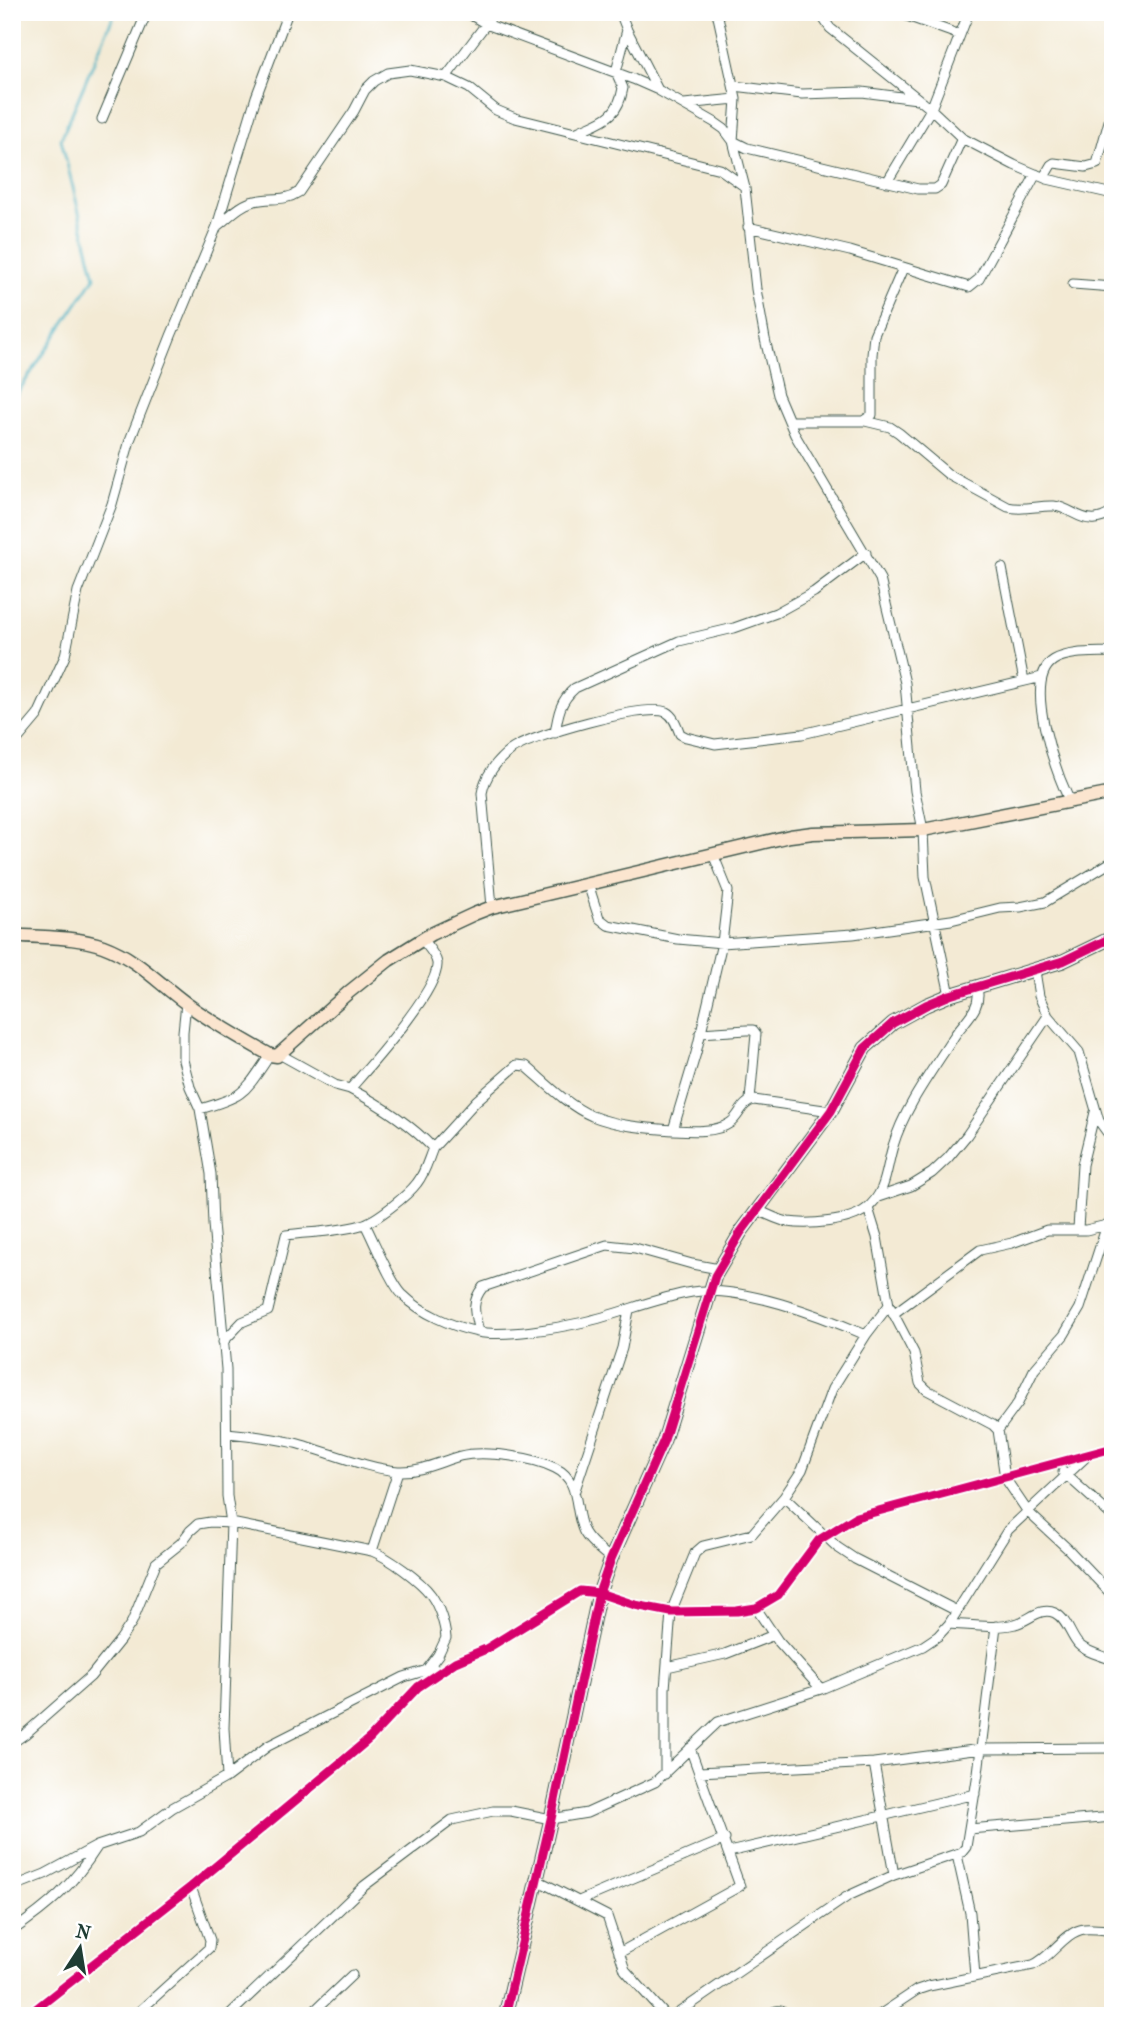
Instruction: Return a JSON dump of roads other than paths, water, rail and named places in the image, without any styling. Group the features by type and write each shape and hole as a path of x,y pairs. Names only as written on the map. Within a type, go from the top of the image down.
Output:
{"street":[{"path":"102,119 148,12"},
{"path":"12,746 38,715 65,656 78,591 112,504 130,440 170,336 217,226 256,97 288,12"},
{"path":"466,12 486,24 658,90 714,122 724,129 733,141 757,150 918,189 935,189 941,185 962,138"},
{"path":"446,77 495,12"},
{"path":"620,12 626,30 658,90"},
{"path":"717,12 736,99 733,141 745,188 766,349 778,395 789,421 880,579 905,683 915,791 923,830 925,877 950,995"},
{"path":"819,12 830,29 931,109 962,138 1040,176 1113,194"},
{"path":"895,12 960,35"},
{"path":"887,182 931,109 969,12"},
{"path":"577,132 608,118 616,111 623,88 616,72 626,30"},
{"path":"217,226 242,206 255,201 291,197 299,192 354,111 365,90 388,73 410,69 446,77 469,88 496,110 515,118 720,169 745,188"},
{"path":"734,86 802,94 862,92 917,100"},
{"path":"684,104 736,99"},
{"path":"748,227 850,251 962,286 974,285 1040,176 1051,165 1054,163 1086,167 1097,164 1113,107"},
{"path":"865,421 872,415 873,410 874,335 903,268"},
{"path":"1073,284 1113,287"},
{"path":"789,421 865,421 884,425 899,433 949,475 1009,507 1018,509 1055,506 1091,520 1100,519 1113,512"},
{"path":"555,733 559,707 565,696 575,688 678,641 734,628 776,612 814,592 866,553"},
{"path":"1002,568 1024,681"},
{"path":"1070,802 1054,761 1039,693 1041,677 1046,666 1064,656 1113,652"},
{"path":"492,907 482,793 488,774 512,748 604,718 658,710 667,712 673,718 680,734 715,744 802,734 1041,677"},
{"path":"200,1109 231,1100 244,1092 275,1055 388,960 422,939 492,907 813,833 923,830 1113,793"},
{"path":"673,1130 722,943 728,891 713,854"},
{"path":"588,884 599,918 608,925 678,939 722,943 853,934 1045,902 1113,861"},
{"path":"12,935 100,945 145,968 186,1003 218,1025 335,1085 350,1089 375,1102 416,1131 433,1148"},
{"path":"505,2016 551,1819 599,1593 611,1559 664,1440 719,1269 741,1232 831,1111 865,1048 893,1023 950,995 1035,971 1113,937"},
{"path":"350,1089 424,996 437,965 436,958 422,939"},
{"path":"1035,971 1039,996 1048,1016 1079,1052 1095,1110 1107,1132 1113,1135"},
{"path":"758,1210 790,1222 830,1221 859,1214 868,1208 883,1188 892,1148 900,1128 954,1037 975,1009 979,996 977,988"},
{"path":"186,1003 183,1060 190,1087 200,1109 211,1174 223,1342 227,1496 231,1523 224,1728 227,1777"},
{"path":"878,1197 911,1186 932,1173 948,1158 967,1135 1048,1016"},
{"path":"223,1342 242,1322 268,1311 286,1235 339,1230 365,1224 416,1185 433,1148 477,1101 517,1065 526,1066 570,1103 590,1115 637,1127 673,1130 728,1125 750,1100 756,1040 753,1030 700,1033"},
{"path":"750,1100 831,1111"},
{"path":"1078,1229 1082,1165 1095,1110"},
{"path":"868,1208 877,1237 891,1310 914,1353 922,1387 998,1430 1005,1478 1028,1512 1113,1596"},
{"path":"665,1774 671,1612 699,1548 751,1534 784,1497 802,1471 832,1389 866,1335 891,1310 980,1250 1012,1243 1047,1230 1093,1229 1110,1221"},
{"path":"998,1430 1018,1404 1034,1370 1064,1335 1080,1308 1110,1221"},
{"path":"365,1224 403,1296 442,1320 480,1332 515,1332 584,1323 691,1292 710,1291 777,1303 835,1321 866,1335"},
{"path":"480,1332 473,1308 476,1296 483,1287 607,1245 635,1248 719,1269"},
{"path":"575,1490 597,1431 622,1348 629,1310"},
{"path":"227,1433 293,1443 398,1471 424,1469 461,1456 476,1454 518,1458 554,1467 568,1477 575,1490 582,1529 611,1559"},
{"path":"27,2016 191,1886 370,1738 418,1687 444,1668 486,1649 580,1591 599,1593 635,1605 671,1612 737,1611 756,1608 778,1595 810,1549 823,1537 856,1517 1113,1448"},
{"path":"228,2016 365,1886 452,1820 493,1811 510,1811 551,1819 587,1813 655,1782 718,1722 821,1689 923,1646 949,1624 1008,1530 1086,1456"},
{"path":"1053,1465 1113,1517"},
{"path":"372,1551 398,1471"},
{"path":"784,1497 823,1537 855,1559 957,1611"},
{"path":"12,1743 91,1675 120,1640 137,1612 156,1563 181,1543 198,1524 231,1523 372,1551 393,1563 435,1600 446,1638 428,1668"},
{"path":"756,1608 774,1635 821,1689"},
{"path":"949,1624 1017,1624 1036,1613 1047,1611 1058,1614 1083,1648 1113,1660"},
{"path":"674,2016 848,1896 894,1875 957,1855 966,1847 996,1626"},
{"path":"667,1667 725,1654 774,1635"},
{"path":"12,1887 45,1874 97,1846 139,1832 172,1808 227,1777 268,1746 404,1677 428,1668 444,1668"},
{"path":"619,1953 738,1888 740,1883 690,1748"},
{"path":"699,1772 874,1763 981,1749 1113,1748"},
{"path":"874,1763 894,1875"},
{"path":"729,1852 975,1794"},
{"path":"969,1829 1113,1817"},
{"path":"579,1901 725,1839"},
{"path":"12,1931 57,1898 81,1873 97,1846"},
{"path":"957,1855 971,1921 975,1976"},
{"path":"537,1880 607,1916 625,1970 666,2016"},
{"path":"134,2016 209,1948 210,1940 191,1886"},
{"path":"878,2016 917,1990 1040,1963 1081,1929 1113,1931"},
{"path":"309,2016 352,1975"},
{"path":"766,2016 781,2010 789,2016"}],"waterway":[{"path":"12,401 95,277 61,139 115,12"}]}
